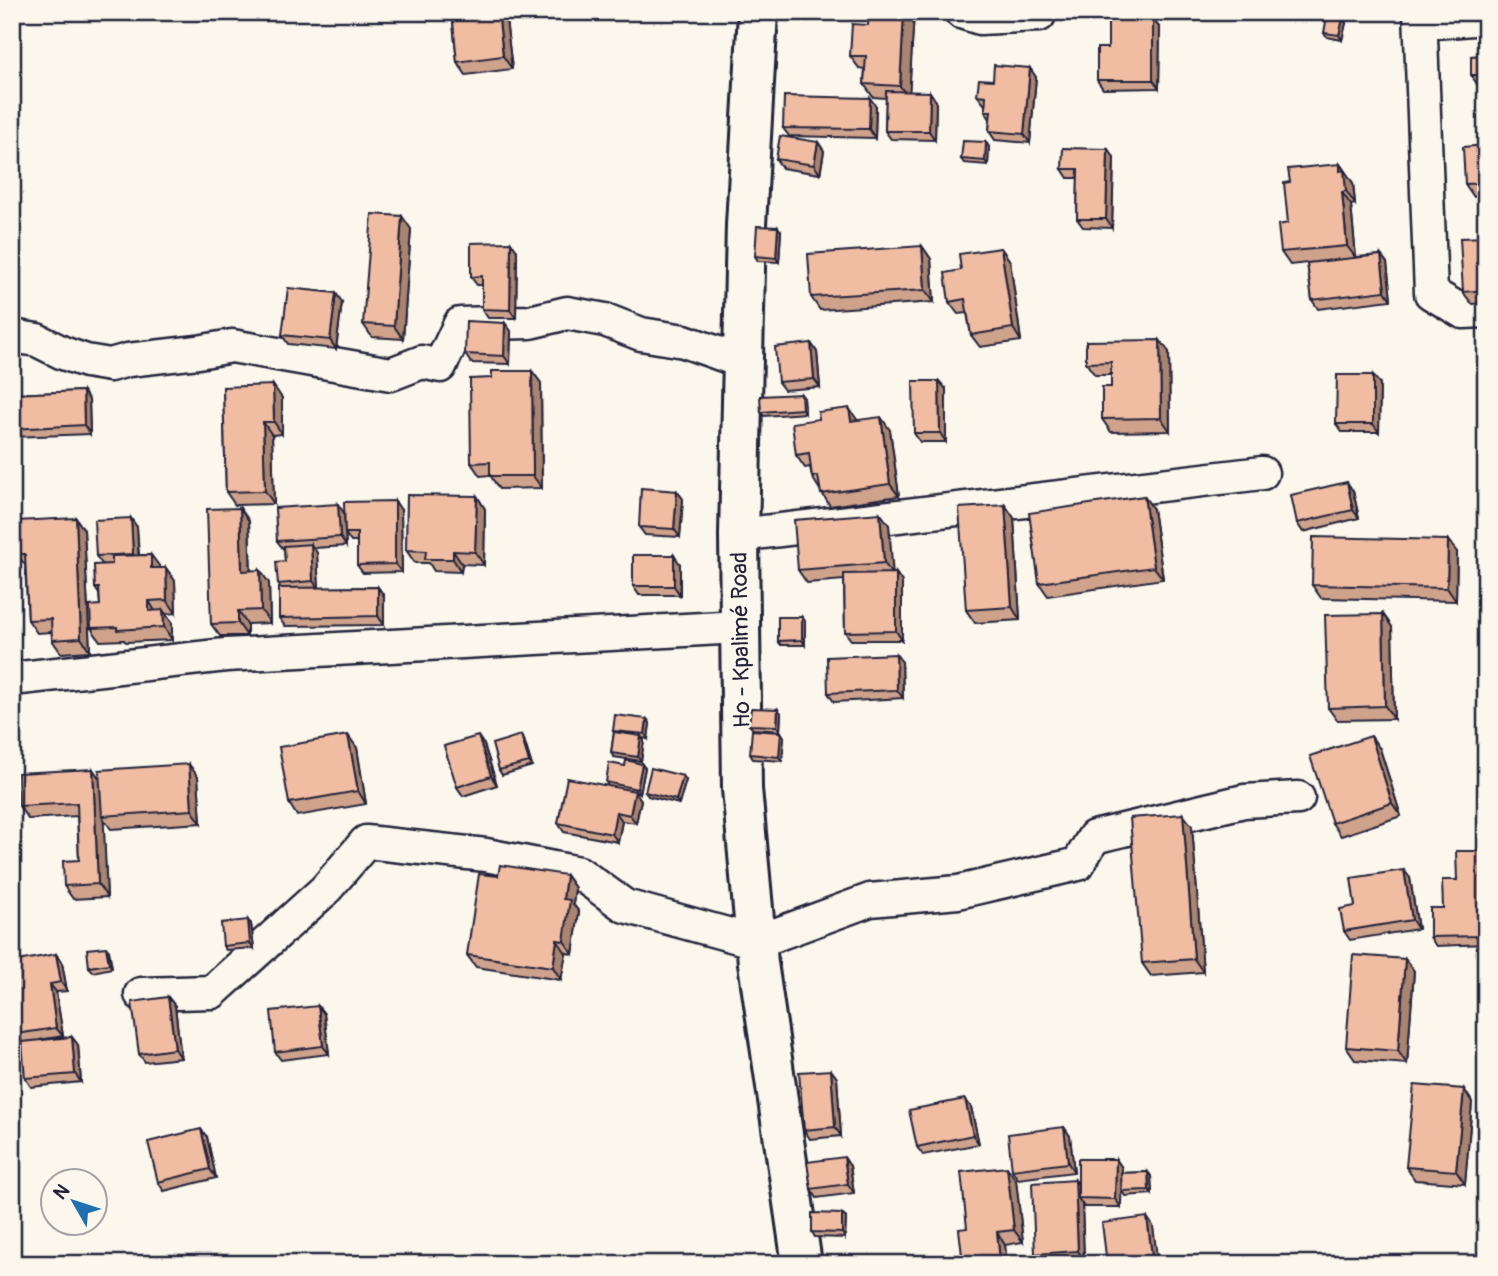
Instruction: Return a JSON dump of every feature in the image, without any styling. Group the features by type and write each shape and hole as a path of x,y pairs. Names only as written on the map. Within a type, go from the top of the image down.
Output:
{"main road":[{"name":"Ho - Kpalimé Road","path":"762,14 746,225 739,534 742,789 756,942 802,1264"}],"street":[{"path":"961,12 980,18 1039,15"},
{"path":"1486,18 1420,17 1431,293 1463,312 1486,311"},
{"path":"12,335 37,340 86,361 110,365 232,345 391,374 422,362 440,366 460,324 530,322 567,313 605,320 641,334 684,341 743,362"},
{"path":"739,534 1262,473"},
{"path":"12,679 226,655 740,627"},
{"path":"141,993 212,992 326,890 366,842 486,855 579,873 625,906 756,942 870,900 958,892 1078,864 1094,837 1244,801 1298,798"}],"building":[{"path":"452,12 498,12 503,56 457,62"},
{"path":"869,12 904,12 900,86 864,84 866,56 850,56 852,24 868,25"},
{"path":"1327,16 1343,19 1339,35 1324,33"},
{"path":"1108,20 1153,20 1153,80 1097,80 1097,48 1108,48"},
{"path":"1482,41 1486,41 1486,75 1471,75 1471,56 1482,55"},
{"path":"994,65 1030,68 1024,134 989,131 991,111 985,111 986,96 977,95 979,79 993,80"},
{"path":"886,91 930,92 929,131 885,131"},
{"path":"784,96 870,98 869,129 783,128"},
{"path":"780,136 818,142 814,165 776,159"},
{"path":"963,141 986,142 985,161 961,159"},
{"path":"1486,145 1486,183 1465,184 1463,147"},
{"path":"1063,148 1108,149 1106,219 1077,219 1078,169 1062,169"},
{"path":"1340,164 1340,171 1344,170 1346,191 1342,192 1347,246 1281,252 1278,225 1288,223 1284,183 1290,182 1288,169"},
{"path":"372,214 402,216 394,326 363,324"},
{"path":"757,226 778,227 776,258 755,256"},
{"path":"1486,237 1486,290 1463,292 1460,238"},
{"path":"511,242 510,310 482,309 482,276 471,277 471,243"},
{"path":"922,246 925,290 811,297 808,254"},
{"path":"1001,248 1013,328 971,335 965,299 949,302 945,273 961,270 959,254"},
{"path":"1381,255 1385,291 1312,300 1307,263"},
{"path":"288,288 336,293 330,340 282,335"},
{"path":"466,321 505,323 504,356 465,354"},
{"path":"1160,340 1161,418 1102,419 1102,387 1111,387 1111,362 1086,363 1086,341"},
{"path":"811,343 814,379 778,382 775,347"},
{"path":"492,371 532,371 533,476 490,476 490,462 471,463 470,379 492,378"},
{"path":"1337,375 1373,375 1373,424 1336,424"},
{"path":"913,381 939,381 940,433 914,433"},
{"path":"273,385 274,422 263,422 265,491 226,492 223,387"},
{"path":"83,391 84,425 12,429 12,394"},
{"path":"801,394 802,409 761,412 760,396"},
{"path":"849,408 851,421 881,417 890,484 821,494 818,476 812,477 809,453 796,455 792,423 819,419 818,412"},
{"path":"1347,482 1353,510 1297,523 1291,495"},
{"path":"641,488 677,491 674,529 639,527"},
{"path":"407,495 477,496 475,552 453,551 453,559 425,559 426,551 406,550"},
{"path":"1144,496 1154,567 1039,583 1029,513"},
{"path":"395,501 395,564 357,565 357,533 345,533 344,502"},
{"path":"338,504 340,537 277,541 275,508"},
{"path":"1005,505 1012,607 966,610 959,508"},
{"path":"240,508 242,571 260,570 261,610 238,611 238,623 211,624 207,509"},
{"path":"880,513 884,563 798,570 794,520"},
{"path":"76,518 81,638 52,640 51,619 28,620 25,554 17,554 16,521"},
{"path":"131,518 133,554 96,556 94,520"},
{"path":"1313,537 1448,540 1447,588 1312,585"},
{"path":"311,544 313,581 278,584 276,562 285,561 284,546"},
{"path":"151,555 151,568 166,568 167,600 149,601 149,611 163,610 164,627 117,630 117,627 91,628 90,606 100,605 99,588 95,588 94,565 112,564 112,556"},
{"path":"633,555 674,555 674,586 633,586"},
{"path":"896,573 896,631 845,632 844,574"},
{"path":"378,587 378,616 279,618 279,588"},
{"path":"1383,614 1385,706 1328,708 1325,615"},
{"path":"778,617 802,617 802,640 778,641"},
{"path":"896,654 897,690 828,693 827,657"},
{"path":"751,708 778,709 777,726 749,725"},
{"path":"615,715 647,719 645,734 613,731"},
{"path":"752,730 781,732 779,757 750,754"},
{"path":"614,732 641,736 638,757 611,753"},
{"path":"348,735 358,791 289,803 279,747"},
{"path":"521,735 529,762 499,770 492,744"},
{"path":"478,736 491,776 457,787 444,746"},
{"path":"1371,736 1392,803 1332,823 1310,756"},
{"path":"626,760 642,764 637,789 606,782 609,763 625,766"},
{"path":"189,764 192,810 102,816 99,770"},
{"path":"651,768 683,776 676,800 645,792"},
{"path":"93,769 98,884 64,886 63,861 79,860 77,803 19,806 18,773"},
{"path":"567,778 635,791 630,815 616,812 612,834 558,823"},
{"path":"1183,814 1194,959 1142,963 1130,818"},
{"path":"1456,851 1481,851 1482,936 1430,937 1430,908 1443,908 1442,880 1457,880"},
{"path":"500,865 566,875 563,899 570,900 564,941 557,940 553,967 467,955 479,874 498,876"},
{"path":"1404,870 1412,920 1344,931 1340,909 1355,906 1351,878"},
{"path":"248,920 250,943 223,946 221,923"},
{"path":"106,947 109,964 89,967 87,949"},
{"path":"56,954 61,982 50,984 56,1028 16,1034 12,1007 12,962"},
{"path":"1353,955 1405,959 1398,1051 1346,1047"},
{"path":"168,997 175,1049 139,1054 132,1002"},
{"path":"318,1006 323,1046 275,1052 271,1011"},
{"path":"72,1037 75,1074 25,1078 22,1042"},
{"path":"831,1070 835,1127 804,1130 799,1072"},
{"path":"1414,1085 1464,1089 1456,1171 1406,1167"},
{"path":"965,1099 973,1135 917,1147 909,1110"},
{"path":"1064,1127 1068,1163 1012,1170 1008,1134"},
{"path":"201,1129 210,1169 158,1182 148,1142"},
{"path":"844,1157 848,1184 811,1189 807,1162"},
{"path":"1078,1159 1116,1159 1115,1199 1078,1198"},
{"path":"1007,1167 1014,1230 997,1232 1000,1261 963,1264 959,1229 967,1228 961,1172"},
{"path":"1148,1172 1149,1190 1122,1191 1121,1173"},
{"path":"1075,1180 1078,1251 1035,1254 1032,1183"},
{"path":"812,1213 842,1214 842,1233 812,1232"},
{"path":"1147,1217 1153,1264 1107,1264 1102,1223"}]}
